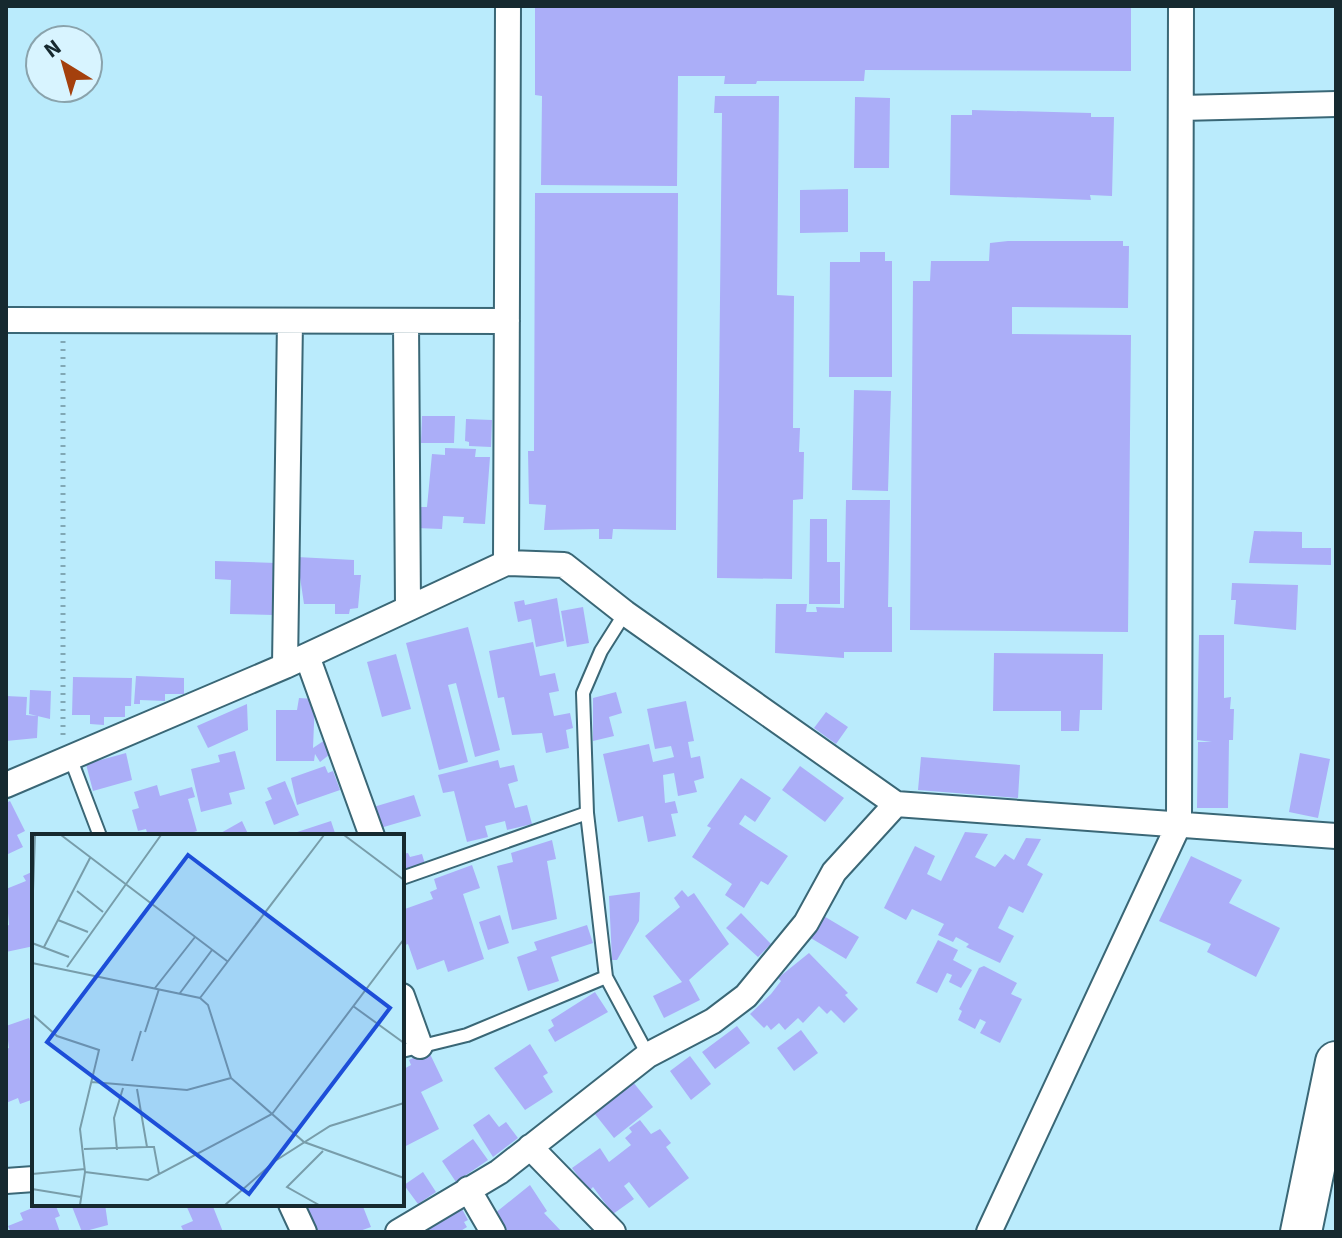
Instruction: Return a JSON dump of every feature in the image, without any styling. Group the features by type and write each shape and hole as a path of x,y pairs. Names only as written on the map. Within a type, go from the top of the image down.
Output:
{"main road":[{"path":"1301,1232 1336,1062"}],"street":[{"path":"506,563 508,6"},
{"path":"989,1232 1179,824 1181,6"},
{"path":"1181,108 1336,104"},
{"path":"6,320 507,321"},
{"path":"290,321 296,661 371,834"},
{"path":"406,321 408,607"},
{"path":"6,785 296,661 506,563 564,565 625,613 896,804 1336,836"},
{"path":"398,1232 499,1172 648,1055 713,1021 746,996 806,923 834,872 896,804"},
{"path":"404,1008 411,1049"},
{"path":"530,1147 613,1232"},
{"path":"6,1181 32,1179"},
{"path":"468,1189 493,1232"},
{"path":"292,1206 304,1232"}],"lane":[{"path":"625,613 601,651 583,693 587,813 606,977 648,1055"},
{"path":"67,758 99,834"},
{"path":"404,877 587,813"},
{"path":"411,1049 480,1031 606,977"}],"path":[{"path":"63,320 67,758"}],"building":[{"path":"535,6 1131,6 1131,71 865,70 864,81 757,81 756,84 724,84 725,76 678,76 677,186 541,185 542,96 535,95"},
{"path":"715,96 779,96 777,295 794,296 793,428 800,428 799,452 804,452 803,499 793,500 792,579 717,578 722,113 714,113"},
{"path":"855,97 890,98 889,168 854,168"},
{"path":"972,110 1091,113 1091,117 1114,117 1112,196 1090,195 1091,200 950,195 951,115 972,115"},
{"path":"848,189 848,232 800,233 800,190"},
{"path":"535,193 678,193 676,530 613,529 612,539 599,539 599,529 544,530 546,505 529,504 528,451 534,451"},
{"path":"1123,241 1123,246 1129,246 1128,308 1012,307 1012,334 1131,335 1128,632 910,630 913,281 930,281 931,261 989,261 990,243"},
{"path":"860,252 885,252 885,261 892,261 892,377 829,377 830,262 860,262"},
{"path":"854,390 891,391 888,491 852,490"},
{"path":"422,416 455,416 454,443 421,443"},
{"path":"466,419 492,420 491,447 469,446 469,442 465,441"},
{"path":"445,448 476,449 475,457 490,457 485,524 463,523 464,517 443,516 442,529 416,528 417,507 427,507 432,454 445,455"},
{"path":"846,500 890,500 888,607 892,607 892,652 844,652 844,658 775,653 776,604 807,604 806,612 817,612 816,607 844,608"},
{"path":"810,519 827,519 827,562 840,562 840,604 809,604"},
{"path":"1254,531 1302,532 1302,548 1331,548 1331,565 1249,563"},
{"path":"297,557 354,560 354,575 361,575 358,608 350,609 349,614 335,614 335,604 304,604"},
{"path":"215,561 276,563 274,615 230,614 231,580 215,579"},
{"path":"1232,583 1298,585 1296,630 1234,624 1236,600 1231,600"},
{"path":"557,598 564,641 536,647 531,619 518,622 514,602 524,600 525,605"},
{"path":"583,607 589,643 567,647 561,611"},
{"path":"468,627 500,750 475,757 456,683 448,685 468,762 439,770 406,643"},
{"path":"1199,635 1224,635 1224,698 1231,697 1230,709 1234,709 1233,740 1229,740 1228,808 1197,808 1198,742 1212,742 1197,740"},
{"path":"533,642 540,676 555,673 559,691 549,693 554,716 570,713 573,728 566,730 569,748 546,753 542,733 512,735 504,697 498,698 489,651"},
{"path":"994,653 1103,654 1102,710 1080,710 1079,731 1061,731 1061,711 993,711"},
{"path":"396,654 411,709 382,717 367,662"},
{"path":"136,676 184,678 184,694 165,694 165,701 140,700 140,704 134,704"},
{"path":"73,677 132,678 131,706 125,706 125,717 104,717 104,725 90,724 90,715 72,715"},
{"path":"30,690 51,691 50,719 29,714"},
{"path":"616,692 622,713 609,717 614,736 593,741 593,698"},
{"path":"6,696 27,697 26,715 38,716 37,738 6,741"},
{"path":"299,698 315,699 313,748 325,740 334,751 320,762 315,754 314,761 276,761 276,710 297,710"},
{"path":"686,701 694,741 688,742 691,758 700,756 704,778 694,781 697,792 678,796 674,773 663,775 665,803 675,801 678,813 671,814 676,836 648,842 643,816 618,822 603,754 649,744 653,762 674,757 671,746 655,749 647,709"},
{"path":"247,704 248,730 208,748 197,726"},
{"path":"826,712 848,727 836,744 814,728"},
{"path":"235,751 245,789 229,793 232,804 201,812 191,769 220,762 218,755"},
{"path":"126,753 132,780 93,791 86,764"},
{"path":"1300,753 1330,759 1318,818 1289,812"},
{"path":"921,757 1020,765 1018,798 918,790"},
{"path":"498,760 500,768 514,765 518,781 508,784 515,808 527,805 532,824 507,830 505,821 485,826 488,837 467,842 454,791 443,793 438,775"},
{"path":"325,766 328,773 333,771 340,790 297,805 291,778"},
{"path":"800,766 844,798 825,822 782,790"},
{"path":"741,778 771,798 755,822 745,815 739,824 788,856 768,885 761,881 744,908 725,895 732,884 692,857 711,828 707,826"},
{"path":"285,781 299,815 274,825 265,802 272,799 267,788"},
{"path":"157,785 160,796 192,787 195,797 188,799 197,831 188,834 147,834 146,829 138,831 132,810 139,808 134,792"},
{"path":"414,795 421,816 377,829 370,808"},
{"path":"10,801 25,831 17,835 23,847 6,855 6,803"},
{"path":"242,821 248,834 219,834"},
{"path":"331,821 335,834 291,834"},
{"path":"965,832 988,834 975,857 995,867 1005,854 1014,860 1026,838 1041,839 1027,865 1043,874 1023,913 1009,906 998,928 1014,936 1000,963 966,947 969,944 956,937 953,942 938,935 944,924 912,909 906,920 884,908 915,846 935,856 927,874 941,881"},
{"path":"552,840 556,859 547,861 557,919 512,930 497,866 513,862 511,853"},
{"path":"408,853 410,857 422,854 425,864 404,870 404,854"},
{"path":"1191,856 1242,880 1229,903 1280,928 1256,977 1207,952 1211,944 1159,921"},
{"path":"472,865 480,888 463,894 484,959 448,972 444,960 417,970 408,944 404,945 404,909 433,899 430,892 437,889 434,879"},
{"path":"32,872 32,946 6,952 6,926 9,925 6,889 26,881 23,876"},
{"path":"682,890 688,897 694,893 729,944 689,980 700,1000 664,1018 653,996 682,982 645,936 680,907 674,898"},
{"path":"640,892 639,921 617,960 612,960 609,896"},
{"path":"741,913 771,944 758,957 726,928"},
{"path":"500,915 509,943 488,950 479,922"},
{"path":"822,915 859,937 846,959 809,937"},
{"path":"587,925 593,943 551,957 559,981 528,991 517,957 537,950 534,942"},
{"path":"938,940 958,950 953,960 972,970 961,988 949,982 952,975 947,973 937,993 916,983"},
{"path":"809,953 848,993 845,995 858,1009 844,1023 831,1010 827,1014 819,1006 803,1023 798,1018 785,1030 779,1023 771,1030 767,1025 764,1028 750,1014 771,994 781,981 778,978"},
{"path":"984,966 1017,983 1011,994 1022,999 1000,1043 980,1033 986,1022 980,1019 975,1029 958,1020 962,1011 959,1009 979,968"},
{"path":"595,992 608,1012 555,1042 548,1030 554,1026 551,1020"},
{"path":"29,1018 32,1026 32,1100 20,1104 18,1098 6,1103 6,1049 9,1048 6,1026"},
{"path":"737,1026 750,1043 715,1069 702,1052"},
{"path":"801,1030 818,1053 794,1071 777,1048"},
{"path":"530,1044 548,1073 543,1076 553,1092 525,1110 494,1068"},
{"path":"423,1053 425,1057 430,1054 443,1081 421,1092 439,1129 404,1147 404,1069 411,1065 409,1060"},
{"path":"690,1056 711,1084 691,1100 670,1071"},
{"path":"633,1082 653,1107 614,1138 594,1113"},
{"path":"489,1114 499,1127 506,1122 518,1138 493,1157 473,1125"},
{"path":"640,1120 651,1134 660,1129 671,1143 666,1147 689,1178 649,1208 629,1182 624,1186 634,1199 613,1214 593,1187 589,1191 572,1168 600,1148 609,1162 631,1145 625,1138 632,1132 629,1128"},
{"path":"473,1139 488,1160 456,1182 442,1161"},
{"path":"423,1172 436,1192 418,1204 404,1185"},
{"path":"530,1185 547,1211 544,1213 562,1232 506,1232 494,1214"},
{"path":"37,1206 56,1206 60,1216 55,1218 60,1232 11,1232 8,1226 23,1220 20,1213"},
{"path":"72,1206 105,1206 108,1225 82,1232"},
{"path":"186,1206 213,1206 223,1232 184,1232 181,1226 193,1221"},
{"path":"307,1206 363,1206 371,1227 357,1232 317,1232"},
{"path":"462,1209 468,1220 464,1222 467,1227 459,1232 421,1232"}]}
